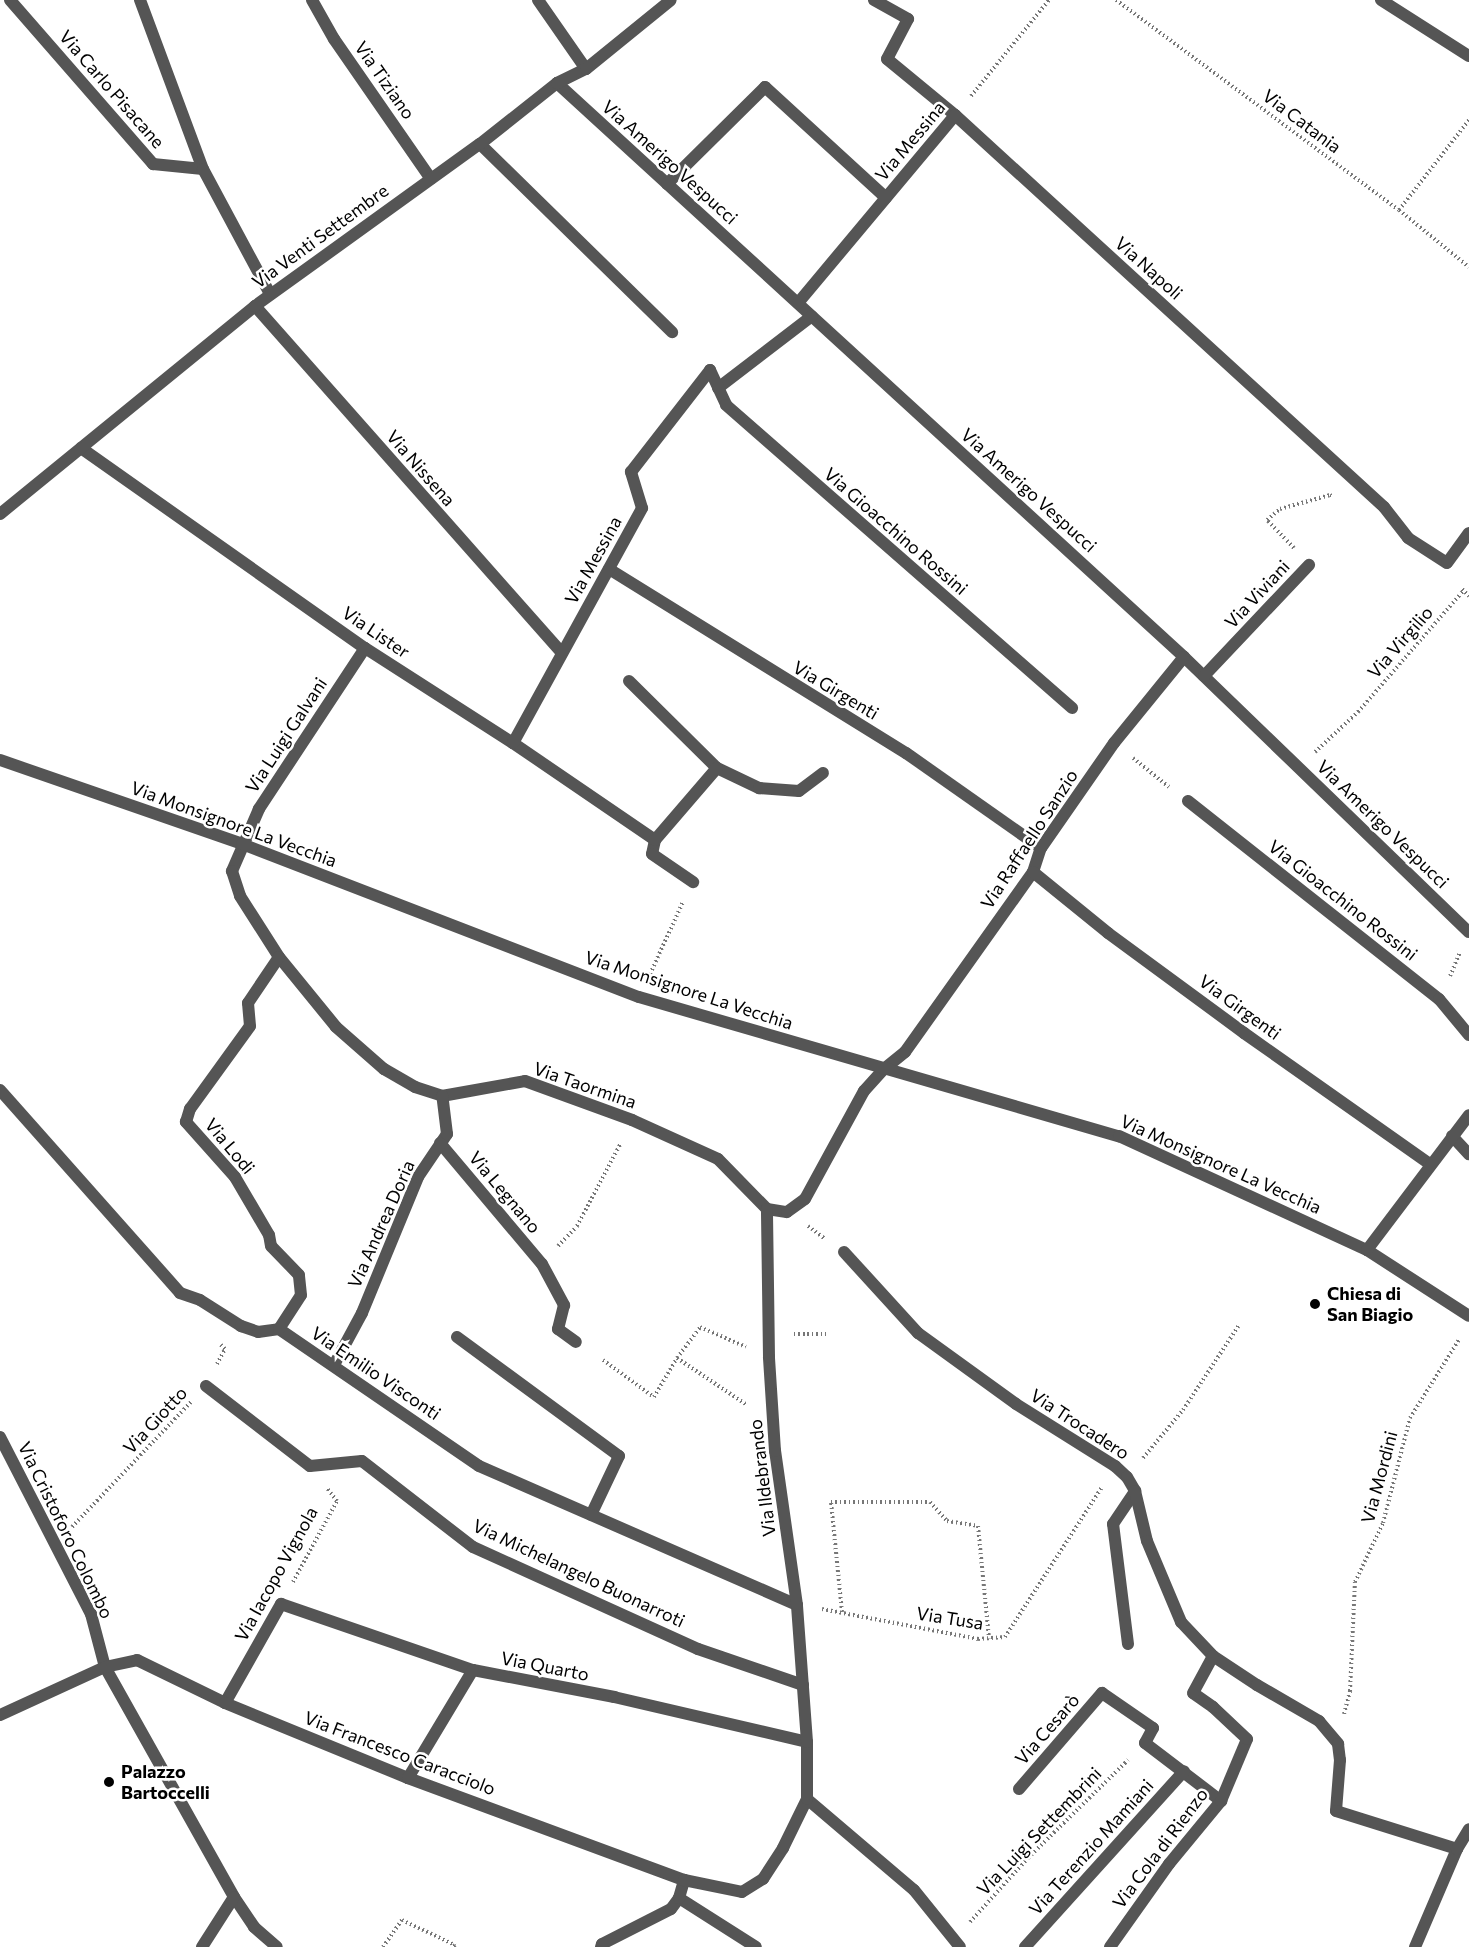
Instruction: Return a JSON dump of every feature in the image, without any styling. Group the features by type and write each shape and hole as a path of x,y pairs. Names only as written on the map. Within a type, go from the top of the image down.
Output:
{"street":[{"name":"Via Carlo Pisacane","path":"10,0 153,164 203,169"},
{"path":"140,0 203,169 270,294"},
{"name":"Via Tiziano","path":"312,0 334,39 431,179"},
{"path":"538,0 586,69"},
{"name":"Via Venti Settembre","path":"0,514 270,294 480,144 557,83 586,69 671,0"},
{"name":"Via Napoli","path":"874,0 908,18 887,58 955,115 1384,507 1408,538 1447,563 1469,533"},
{"path":"1381,0 1469,56"},
{"name":"Via Amerigo Vespucci","path":"557,83 1184,657 1469,932"},
{"path":"667,184 765,87 886,198"},
{"name":"Via Messina","path":"798,303 955,115"},
{"path":"480,144 672,332"},
{"name":"Via Nissena","path":"255,306 562,653"},
{"path":"718,388 812,316"},
{"name":"Via Messina","path":"513,743 642,508 631,472 710,370"},
{"name":"Via Gioacchino Rossini","path":"710,370 726,405 1072,708"},
{"name":"Via Lister","path":"81,447 365,648 513,743 655,840"},
{"name":"Via Viviani","path":"1204,676 1309,565"},
{"name":"Via Girgenti","path":"609,568 906,753 1041,848"},
{"name":"Via Luigi Galvani","path":"242,844 259,809 365,648"},
{"name":"Via Raffaello Sanzio","path":"884,1069 905,1052 1034,872 1041,848 1114,743 1184,657"},
{"path":"629,681 717,768 759,788 799,791 823,773"},
{"name":"Via Monsignore La Vecchia","path":"0,760 242,844 639,997 1119,1136 1367,1250 1469,1316"},
{"path":"693,882 652,854 655,840 717,768"},
{"name":"Via Gioacchino Rossini","path":"1188,801 1439,999 1469,1035"},
{"name":"Via Taormina","path":"242,844 232,871 240,896 279,957 336,1026 384,1069 415,1087 442,1096 525,1081 632,1120 718,1159 768,1209"},
{"name":"Via Girgenti","path":"1034,872 1108,933 1244,1033 1430,1164"},
{"name":"Via Lodi","path":"279,957 248,1002 250,1026 190,1109 186,1122 235,1177 269,1235 271,1246 299,1275 301,1295 279,1329"},
{"path":"768,1209 788,1212 805,1199 864,1091 884,1069"},
{"path":"0,1090 180,1293 200,1300 241,1326 258,1332 279,1329"},
{"name":"Via Andrea Doria","path":"334,1365 362,1313 418,1177 447,1134 442,1096"},
{"path":"1367,1250 1469,1115"},
{"path":"1452,1136 1469,1154"},
{"name":"Via Legnano","path":"440,1143 542,1264 564,1305 558,1329 576,1342"},
{"name":"Via Ildebrando","path":"768,1209 769,1333 773,1421 797,1605 807,1742 807,1799"},
{"name":"Via Trocadero","path":"844,1252 918,1334 1016,1404 1115,1466 1127,1477 1135,1491 1147,1541 1181,1622 1213,1656 1319,1721 1338,1744"},
{"name":"Via Emilio Visconti","path":"279,1329 479,1466 797,1605"},
{"path":"457,1337 619,1456 591,1515"},
{"path":"206,1386 310,1466"},
{"name":"Via Cristoforo Colombo","path":"0,1437 91,1614 105,1667 234,1897 255,1927 277,1947"},
{"name":"Via Michelangelo Buonarroti","path":"310,1466 362,1461 473,1547 698,1649 803,1685"},
{"path":"1128,1644 1113,1524 1135,1491"},
{"name":"Via Quarto","path":"281,1604 473,1670 614,1697 807,1742"},
{"name":"Via Iacopo Vignola","path":"225,1703 281,1604"},
{"name":"Via Cola di Rienzo","path":"1110,1947 1162,1873 1221,1801 1247,1739 1213,1707 1193,1693 1213,1656"},
{"name":"Via Francesco Caracciolo","path":"0,1715 105,1667 137,1660 225,1703 408,1778 684,1880 742,1892 763,1879 783,1848 807,1799"},
{"path":"408,1778 473,1670"},
{"name":"Via Cesarò","path":"1018,1789 1102,1693 1153,1728 1145,1743"},
{"path":"1145,1743 1221,1801"},
{"path":"1338,1744 1340,1760 1336,1811 1457,1849"},
{"name":"Via Terenzio Mamiani","path":"1025,1947 1184,1771"},
{"path":"807,1799 914,1890 957,1943"},
{"path":"1415,1947 1457,1849 1469,1829"},
{"path":"601,1947 602,1944 671,1909 679,1898 684,1880"},
{"path":"202,1947 234,1897"},
{"path":"679,1898 756,1947"}],"path":[{"name":"Via Messina","path":"955,115 1049,0"},
{"name":"Via Catania","path":"1116,0 1399,210 1469,267"},
{"path":"1399,210 1469,120"},
{"name":"Via Viviani","path":"1309,565 1267,520 1280,510 1330,495 1340,500"},
{"name":"Via Virgilio","path":"1299,767 1358,712 1463,591"},
{"path":"1114,743 1188,801"},
{"path":"639,997 693,882"},
{"path":"1439,999 1464,945"},
{"path":"577,1226 606,1176 632,1120"},
{"path":"788,1212 844,1252"},
{"path":"1127,1477 1183,1410 1239,1325"},
{"path":"603,1360 654,1397 677,1358 700,1327 719,1334"},
{"path":"769,1333 826,1334"},
{"name":"Via Mordini","path":"1338,1744 1350,1691 1355,1582 1383,1523 1410,1418 1431,1381 1463,1334"},
{"name":"Via Giotto","path":"55,1545 206,1386 225,1349 218,1341"},
{"path":"677,1358 773,1421"},
{"name":"Via Iacopo Vignola","path":"281,1604 337,1501 310,1466"},
{"name":"Via Tusa","path":"797,1605 978,1639 1005,1637 1115,1466"},
{"path":"842,1612 831,1502 930,1502 947,1521 978,1526 989,1638"},
{"name":"Via Luigi Settembrini","path":"957,1943 1028,1858 1145,1743"},
{"path":"383,1947 402,1920 454,1945 453,1947"}],"place":[{"name":"Chiesa di San Biagio","path":"1315,1304"},
{"name":"Palazzo Bartoccelli","path":"109,1782"}]}
